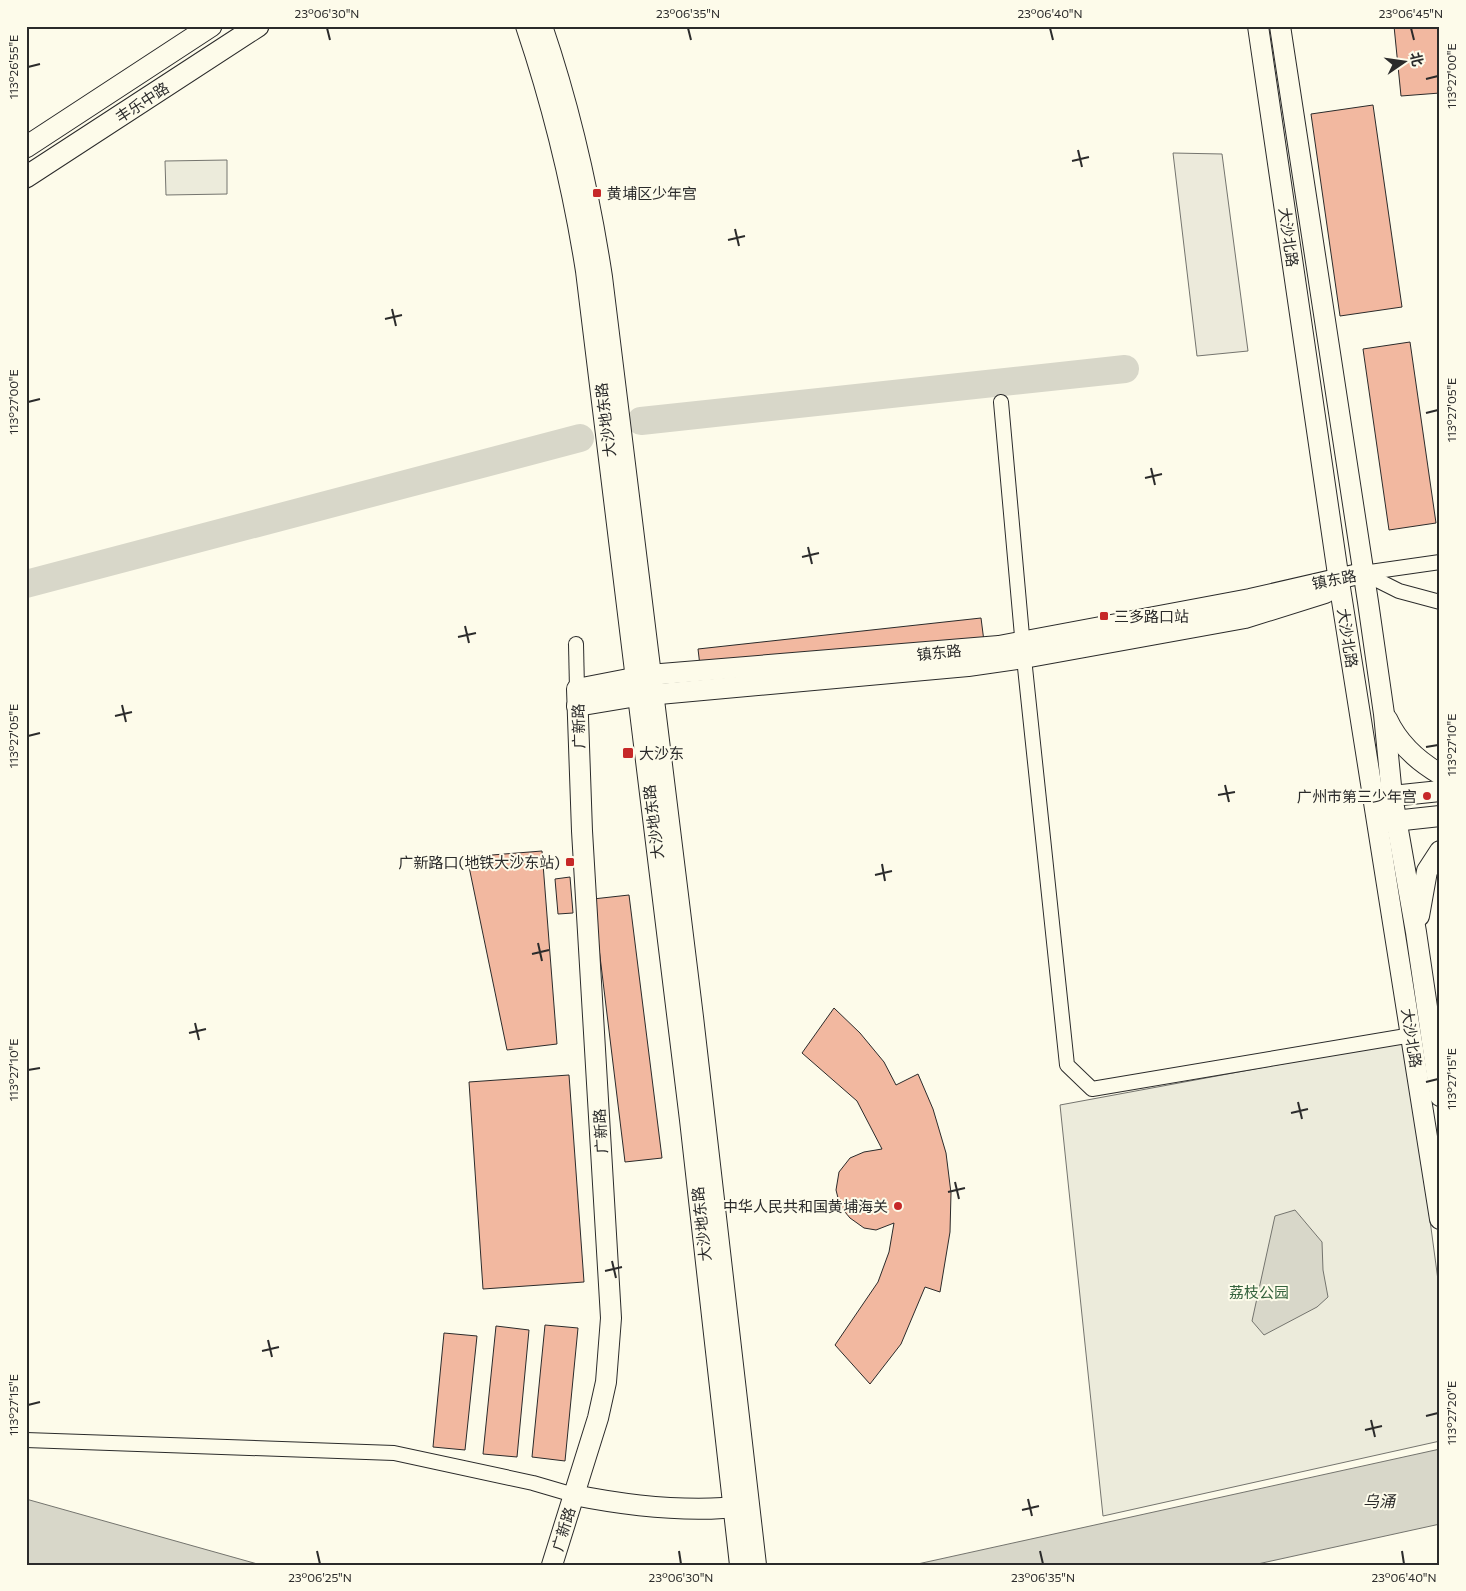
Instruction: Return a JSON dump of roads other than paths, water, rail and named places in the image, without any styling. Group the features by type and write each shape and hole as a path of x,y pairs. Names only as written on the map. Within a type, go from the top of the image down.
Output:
{"main road":[{"name":"丰乐中路","path":"26,147 211,26"},
{"name":"丰乐中路","path":"26,177 258,26"}],"street":[{"name":"大沙地东路","path":"526,26 550,106 579,226 643,686"},
{"name":"大沙地东路","path":"542,26 576,139 598,249 624,450 643,686 689,1110 742,1507 756,1565"},
{"name":"大沙北路","path":"1258,26 1339,583 1387,822 1416,932 1440,1096"},
{"name":"大沙北路","path":"1280,26 1384,714 1392,796"},
{"path":"1001,402 1023,650 1067,1065 1092,1089 1412,1035"},
{"path":"1363,573 1440,562"},
{"name":"镇东路","path":"577,698 643,686 944,652 1023,650 1245,618 1363,573"},
{"path":"1363,573 1399,591 1440,602"},
{"path":"576,644 577,698"},
{"name":"广新路","path":"552,1565 598,1418 606,1382 611,1318 582,831 577,698"},
{"path":"1384,714 1392,730 1406,748 1419,761 1440,774"},
{"path":"1440,790 1392,796 1387,822 1440,816"},
{"name":"大沙北路","path":"1387,822 1412,1035 1440,1219"},
{"path":"1416,932 1427,871 1440,851"},
{"path":"26,1440 353,1450 394,1453 533,1483 574,1495 618,1504 742,1507"},
{"name":"大沙地东路","path":"740,1565 742,1507"}],"water":[{"path":"1295,1210 1322,1242 1323,1270 1328,1297 1317,1307 1264,1335 1252,1321 1275,1216"},
{"name":"乌涌","path":"1440,1449 1440,1524 1253,1565 913,1565"},
{"path":"26,1499 261,1565 26,1565"}],"waterway":[{"path":"641,421 1125,369"},
{"path":"26,584 580,438"}],"place":[{"name":"黄埔区少年宫","path":"597,193"},
{"name":"三多路口站","path":"1104,616"},
{"name":"大沙东","path":"628,753"},
{"name":"广州市第三少年宫","path":"1427,796"},
{"name":"广新路口(地铁大沙东站)","path":"570,862"},
{"name":"中华人民共和国黄埔海关","path":"898,1206"}],"park label":[{"name":"荔枝公园","path":"1259,1292"}]}
